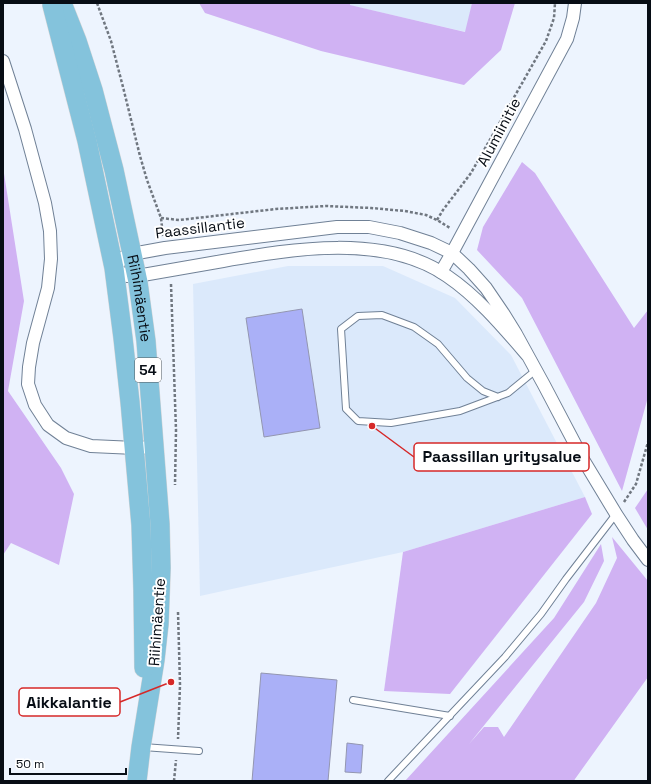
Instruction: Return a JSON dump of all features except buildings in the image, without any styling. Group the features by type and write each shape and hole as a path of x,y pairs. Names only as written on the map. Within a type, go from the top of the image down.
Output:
{"main road":[{"name":"Riihimäentie","path":"51,3 87,141 114,268 123,338 135,448 141,525 144,699 141,747"},
{"name":"Riihimäentie","path":"62,3 77,41 93,90 114,170 137,276 146,341 160,524 161,568 159,624 155,660 137,781"}],"street":[{"name":"Alumiinitie","path":"441,272 567,39 573,18 575,3"},
{"path":"3,61 25,129 46,202 50,231 51,259 48,288 33,344 29,367 28,384 35,406 48,425 66,438 91,446 135,448 154,447"},
{"name":"Paassillantie","path":"528,356 504,327 488,311 446,275 425,263 406,256 380,250 344,247 300,250 257,255 137,276 127,276 114,268 124,258 132,254 166,248 337,227 368,227 400,233 431,243 452,253 486,288 506,318 528,356 536,370 584,461 616,514 648,560"}],"lane":[{"path":"498,397 483,391 467,378 438,344 414,327 382,315 358,316 341,328 346,409 358,421 391,422 460,411 498,397 508,393 536,370"},
{"path":"388,781 505,657 536,620 616,514"},
{"path":"354,700 450,716"},
{"path":"141,747 199,751"}],"path":[{"path":"437,220 472,173 546,41 554,18 555,3"},
{"path":"161,218 179,220 276,209 326,206 371,208 405,211 426,215 437,220 461,236"},
{"path":"616,514 636,484 648,442"}],"shaded area":[{"path":"199,3 350,3 350,5 465,32 472,3 515,3 501,50 464,85 321,51 205,13"},
{"path":"350,3 472,3 466,32 349,5"},
{"path":"522,162 535,173 634,328 648,310 648,397 622,491 522,298 477,250 483,227"},
{"path":"3,167 24,301 8,391 61,468 74,494 59,565 11,543 3,555"},
{"path":"288,266 383,266 455,298 511,355 585,497 403,552 200,596 193,284"},
{"path":"648,489 648,530 635,508"},
{"path":"585,497 592,514 450,694 384,691 403,552"},
{"path":"612,537 648,581 648,677 574,781 405,781 554,618 601,544 604,561 584,602 469,744 484,727 498,727 504,737 596,603 617,558"}],"place":[{"name":"Paassillan yritysalue","path":"372,426"},
{"name":"Aikkalantie","path":"171,682"}]}
